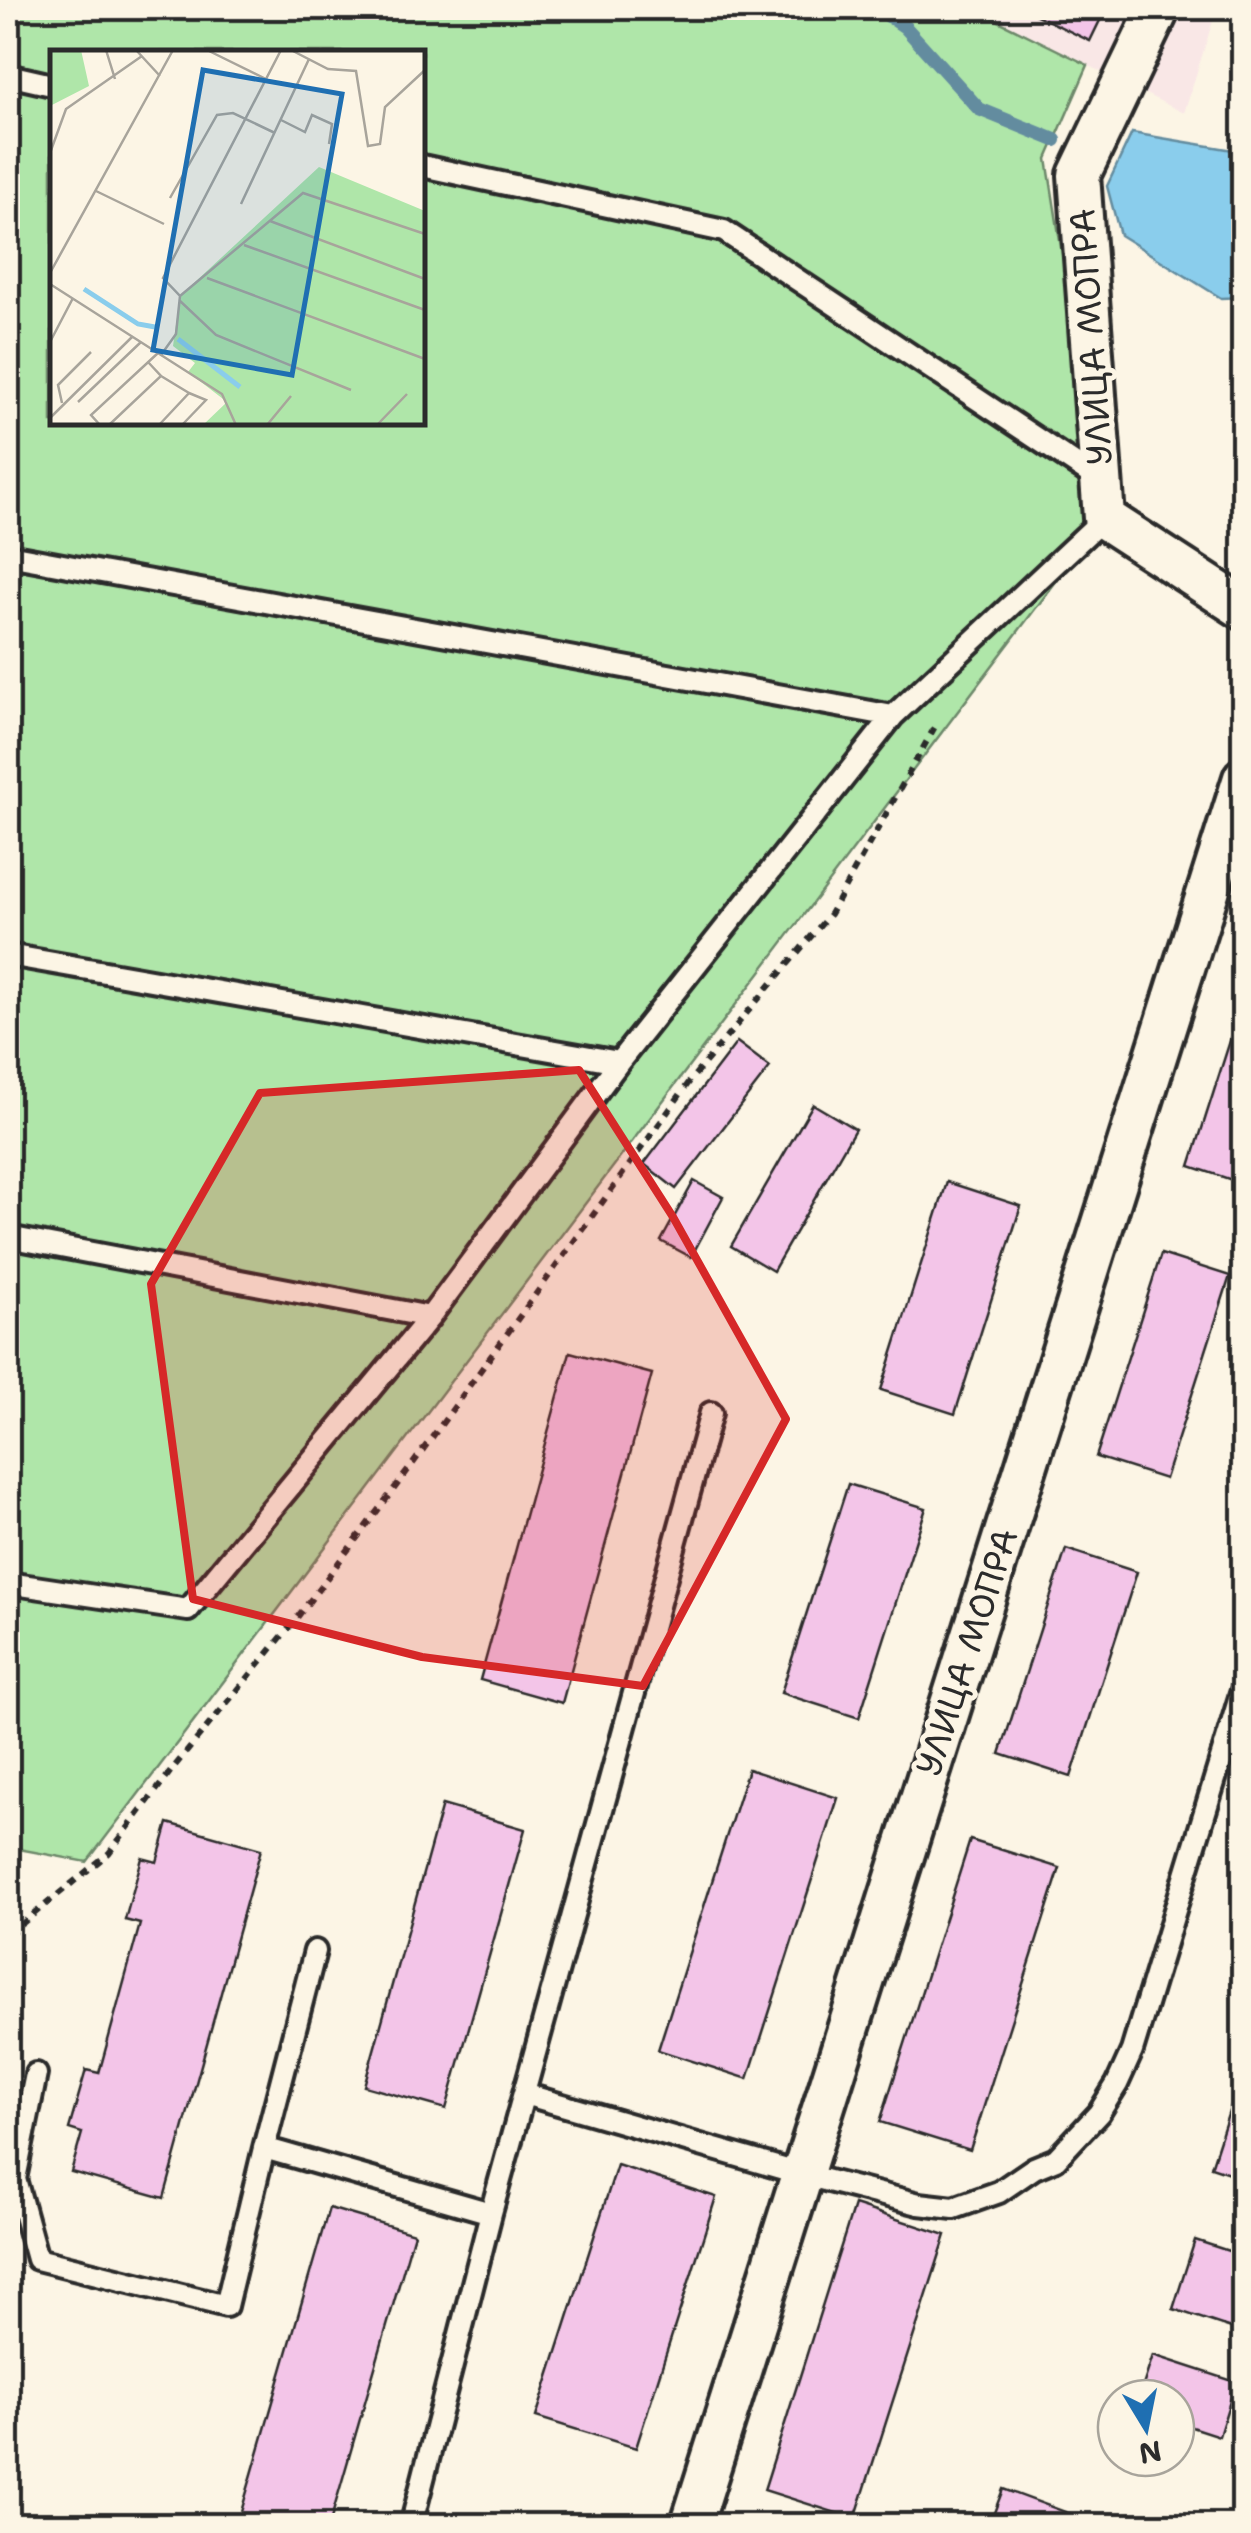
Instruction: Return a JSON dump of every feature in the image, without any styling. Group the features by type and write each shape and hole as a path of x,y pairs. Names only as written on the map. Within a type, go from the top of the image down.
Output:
{"street":[{"name":"УЛИЦА МОПРА","path":"1102,500 1080,175 1159,8"},
{"path":"1102,500 1244,609"},
{"name":"УЛИЦА МОПРА","path":"692,2526 1244,778"}],"lane":[{"path":"8,75 50,85"},
{"path":"8,1583 188,1610 430,1317 619,1062 893,716 1102,500 724,232 425,167"},
{"path":"8,555 893,716"},
{"path":"8,955 619,1062"},
{"path":"8,1237 430,1317"},
{"path":"411,2526 524,2094 711,1413"},
{"path":"524,2094 920,2204 954,2208 1000,2192 1034,2168 1056,2160 1089,2124 1117,2084 1132,2051 1244,1684"},
{"path":"36,2074 14,2178 37,2259 226,2306 314,1951"},
{"path":"264,2148 492,2213"}],"path":[{"path":"8,1935 109,1853 293,1623 693,1078 830,914 945,708"}],"highlighted area":[{"path":"579,1070 673,1217 786,1419 643,1686 422,1657 193,1599 151,1284 260,1093"}],"shaded area":[{"path":"972,8 1217,8 1184,113"}],"green space":[{"path":"8,8 972,8 1088,65 1047,159 1104,518 87,1862 8,1847"}],"water":[{"path":"1132,133 1233,150 1243,163 1243,297 1221,298 1120,235 1107,186"}],"building":[{"path":"1022,8 1106,8 1090,41"},
{"path":"1244,997 1244,1184 1190,1166"},
{"path":"737,1042 770,1067 676,1189 644,1164"},
{"path":"813,1104 855,1129 773,1271 731,1246"},
{"path":"694,1181 723,1197 691,1257 661,1241"},
{"path":"947,1182 1021,1206 955,1414 881,1390"},
{"path":"1161,1254 1230,1276 1165,1479 1096,1457"},
{"path":"570,1352 652,1374 562,1703 480,1680"},
{"path":"848,1484 926,1508 859,1718 781,1693"},
{"path":"1066,1549 1137,1572 1071,1777 1000,1754"},
{"path":"748,1769 838,1798 748,2079 658,2050"},
{"path":"442,1805 525,1829 446,2109 364,2086"},
{"path":"168,1823 261,1849 164,2198 71,2172 82,2133 69,2129 86,2070 99,2073 140,1924 125,1920 142,1858 157,1862"},
{"path":"970,1840 1060,1868 970,2150 880,2122"},
{"path":"1233,2099 1244,2102 1244,2178 1211,2167"},
{"path":"617,2165 716,2197 636,2448 536,2417"},
{"path":"854,2205 946,2235 855,2519 764,2490"},
{"path":"329,2208 414,2233 329,2526 237,2526"},
{"path":"1195,2240 1244,2256 1244,2299 1234,2329 1173,2309"},
{"path":"1153,2355 1236,2382 1219,2436 1196,2429 1196,2378 1146,2378"},
{"path":"1003,2489 1103,2526 989,2526"}],"waterway":[{"path":"877,8 905,27 979,109 1055,140"}]}
